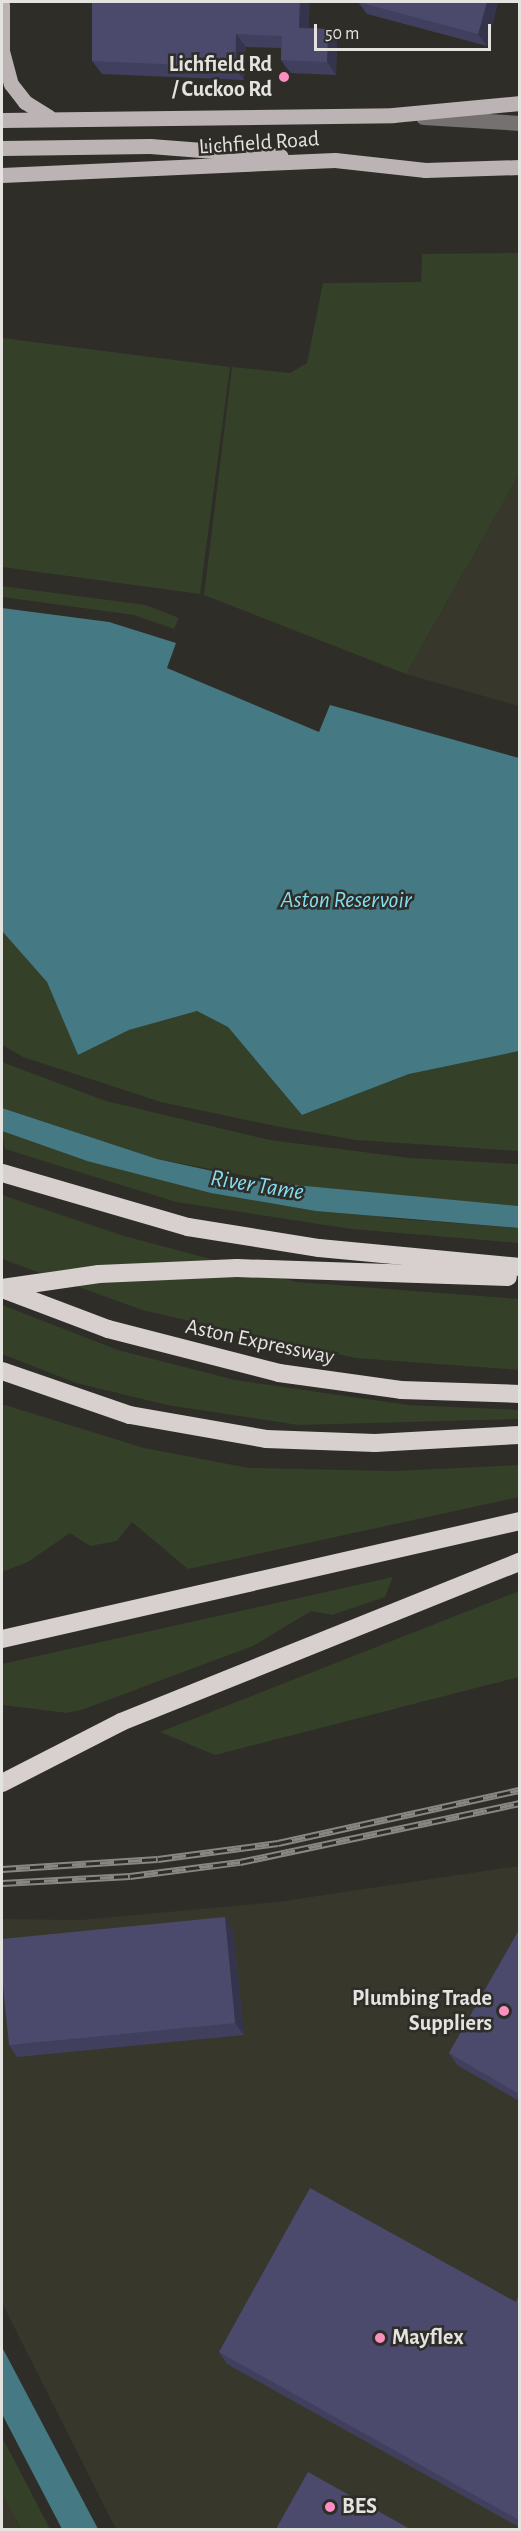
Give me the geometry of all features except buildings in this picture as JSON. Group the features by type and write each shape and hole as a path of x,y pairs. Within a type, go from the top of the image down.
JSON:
{"highway":[{"path":"2,1173 188,1227 319,1248 519,1267"},
{"path":"2,1288 99,1274 237,1268 519,1277"},
{"name":"Aston Expressway","path":"2,1288 108,1329 279,1373 401,1390 519,1394"},
{"path":"2,1371 130,1415 266,1439 375,1443 519,1435"},
{"path":"2,1639 519,1521"},
{"path":"2,1783 112,1726 519,1562"}],"main road":[{"path":"2,5 2,51 11,84 25,102 52,119"},
{"name":"Lichfield Road","path":"2,120 393,115 519,103"},
{"path":"2,148 150,146 335,160"},
{"name":"Lichfield Road","path":"2,175 335,160 425,170 519,167"}],"street":[{"path":"393,115 519,123"}],"shaded area":[{"path":"519,475 519,706 406,674"},
{"path":"519,1866 519,2529 116,2529 2,2303 2,1919 80,1920 277,1902"},
{"path":"2,2493 21,2529 2,2529"}],"green space":[{"path":"519,253 519,475 406,674 204,595 232,367 290,373 307,363 323,283 421,282 422,254"},
{"path":"2,338 230,367 200,594 2,567"},
{"path":"2,586 146,605 179,618 174,629 134,615 2,597"},
{"path":"2,931 47,982 78,1055 129,1030 197,1011 228,1027 302,1115 409,1074 519,1051 519,1151 356,1140 275,1126 161,1102 23,1057 2,1045"},
{"path":"2,1062 106,1101 270,1140 410,1158 519,1164 519,1206 321,1190 157,1159 2,1108"},
{"path":"2,1131 87,1161 388,1218 519,1228 519,1243 351,1229 176,1202 5,1149"},
{"path":"2,1195 124,1236 297,1282 519,1299 519,1370 355,1358 142,1310 2,1259"},
{"path":"2,1305 118,1350 235,1380 408,1405 519,1410 519,1419 298,1425 167,1405 76,1383 2,1354"},
{"path":"2,1404 144,1448 249,1468 394,1471 519,1465 519,1497 188,1569 132,1522 117,1541 90,1546 70,1533 28,1562 2,1572"},
{"path":"393,1577 385,1597 332,1615 311,1611 253,1646 84,1709 67,1713 2,1705 2,1664"},
{"path":"519,1591 519,1677 215,1755 160,1732"},
{"path":"2,2437 50,2529 21,2529 2,2493"}],"water":[{"name":"Aston Reservoir","path":"2,608 109,622 176,643 167,668 319,732 330,705 519,758 519,1051 409,1074 302,1115 228,1027 197,1011 129,1030 78,1055 47,982 2,931"},
{"name":"River Tame","path":"2,1108 157,1159 263,1182 519,1206 519,1228 316,1211 211,1193 87,1161 2,1131"},
{"path":"2,2347 98,2529 62,2529 2,2414"}],"railway":[{"path":"2,1869 158,1859 278,1843 520,1790"},
{"path":"2,1883 130,1876 240,1862 520,1803"}],"place":[{"name":"Lichfield Rd / Cuckoo Rd","path":"284,77"},
{"name":"Plumbing Trade Suppliers","path":"504,2011"},
{"name":"Mayflex","path":"380,2338"},
{"name":"BES","path":"330,2507"}]}
